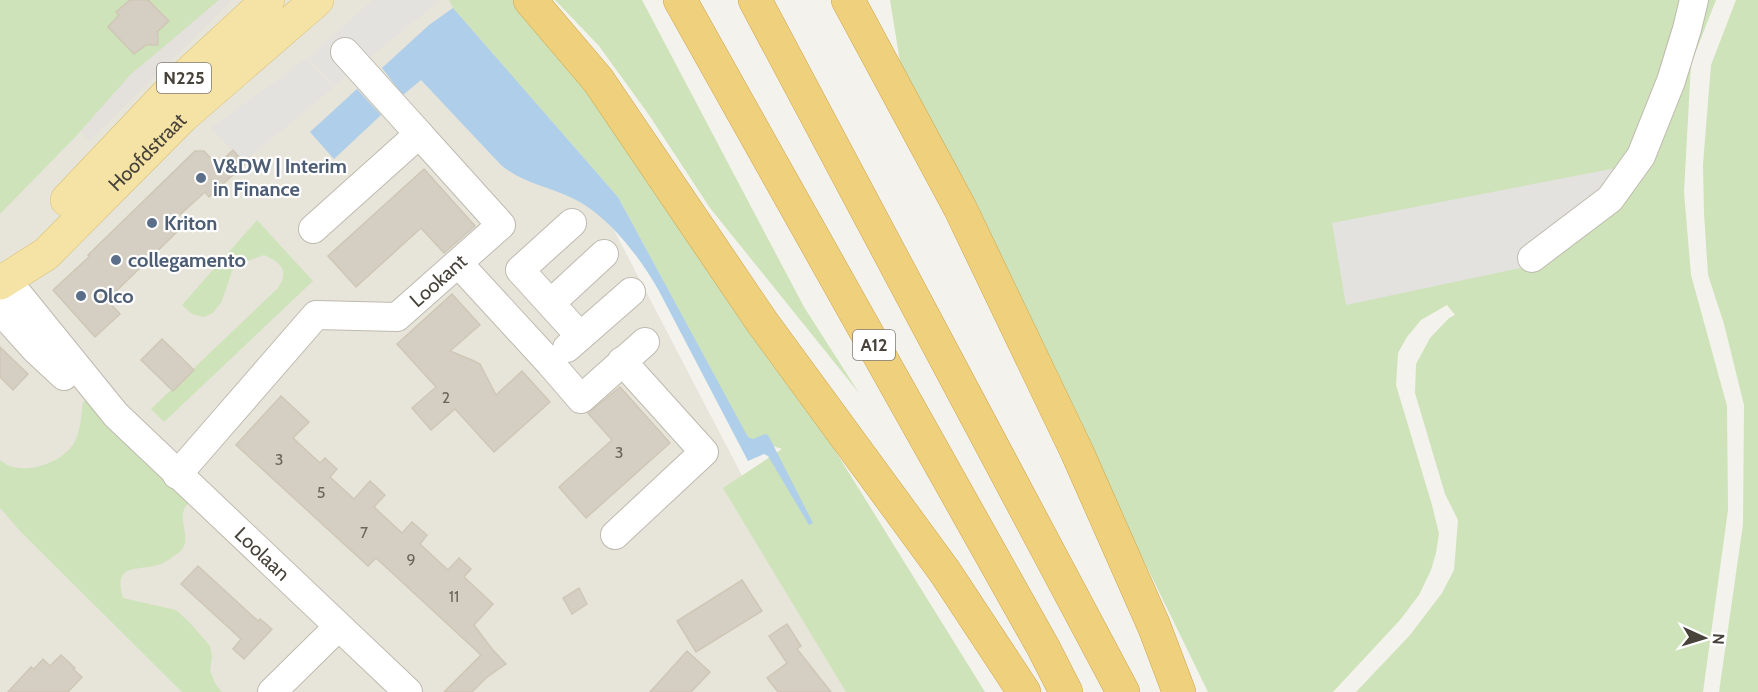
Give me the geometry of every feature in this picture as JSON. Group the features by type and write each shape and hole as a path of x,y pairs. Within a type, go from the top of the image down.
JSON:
{"highway":[{"path":"530,0 598,80 762,322 945,572 1024,692"},
{"name":"A12","path":"680,0 1066,692"},
{"path":"756,0 1123,692"},
{"path":"848,0 960,208 1077,452 1154,626 1179,692"}],"main road":[{"name":"Hoofdstraat","path":"2,290 10,266 27,242 176,85 268,0"},
{"name":"Hoofdstraat","path":"2,290 46,254 183,116 317,0"}],"street":[{"path":"1532,258 1610,199 1641,156 1671,81 1694,0"},
{"path":"313,229 419,134 345,52"},
{"name":"Lookant","path":"177,475 316,315 397,317 501,225 419,134"},
{"path":"490,298 572,223"},
{"path":"551,303 604,254"},
{"path":"459,264 580,399 645,342"},
{"path":"520,270 580,336"},
{"name":"Loolaan","path":"2,290 116,415 408,692"},
{"path":"550,363 631,292"},
{"path":"615,535 704,452 622,362"},
{"path":"272,692 338,627"}],"shaded area":[{"path":"0,0 494,0 847,677 858,692 0,692"},
{"path":"0,0 232,0 89,141 0,33"},
{"path":"373,0 440,0 334,86 309,58"},
{"path":"306,59 333,88 243,162 211,128"},
{"path":"1637,164 1529,266 1346,305 1332,223"}],"green space":[{"path":"0,0 219,0 130,75 78,134 0,214"},
{"path":"449,0 518,0 554,40 795,386 985,692 846,692 723,488 782,449 748,438 618,197 453,8"},
{"path":"555,0 642,0 804,307 859,393 710,208 649,115 599,46"},
{"path":"890,0 1716,0 1691,64 1684,192 1691,275 1727,406 1728,510 1703,692 1356,692 1410,635 1442,593 1454,570 1458,520 1445,494 1415,393 1416,364 1430,338 1449,318 1455,315 1447,305 1421,320 1398,353 1396,385 1439,534 1431,570 1419,595 1400,620 1333,692 1208,692 900,62"},
{"path":"1736,0 1758,0 1758,692 1719,692 1743,524 1744,405 1724,324 1708,275 1703,164 1711,65"},
{"path":"257,220 313,281 164,422 151,409 282,282 282,267 264,255 242,263 232,271 222,301 213,313 204,317 192,314 182,305"},
{"path":"93,398 201,496 187,505 183,512 185,543 182,549 161,564 124,573 121,586 123,598 176,610 190,623 210,646 212,656 210,671 222,692 182,692 22,533 0,508 0,460 18,468 29,468 60,457 74,443 83,402"}],"water":[{"path":"453,8 618,197 748,437 753,439 768,435 813,523 809,525 768,456 764,454 748,461 659,291 642,264 610,225 598,214 572,198 509,171 421,80 403,95 382,68 429,25"},
{"path":"357,89 381,115 334,159 310,132"}],"building":[{"path":"130,0 148,0 169,21 157,32 158,45 146,45 134,54 108,27 119,15 116,12"},
{"path":"233,150 245,164 209,197 205,192 173,221 180,229 107,300 120,314 95,337 53,290 195,151 204,151 217,165"},
{"path":"424,169 475,226 444,253 421,228 356,287 328,256"},
{"path":"452,294 480,325 450,351 480,364 496,395 522,371 550,402 494,452 455,409 431,430 412,408 436,387 397,344"},
{"path":"162,339 194,370 173,391 141,360"},
{"path":"0,347 28,374 13,390 0,377"},
{"path":"620,387 670,443 586,518 559,487 612,440 588,413"},
{"path":"281,396 309,422 293,438 320,463 325,458 337,469 330,477 354,499 370,481 385,495 374,507 402,533 412,522 427,535 420,544 448,570 459,558 471,569 464,577 493,604 474,625 506,664 486,678 472,692 444,692 481,655 376,558 368,566 236,445"},
{"path":"198,566 258,621 260,619 272,629 244,659 233,649 241,639 181,584"},
{"path":"742,580 762,611 696,652 677,621"},
{"path":"579,588 587,604 572,614 563,598"},
{"path":"787,624 801,646 797,649 831,692 778,692 767,678 787,663 769,636"},
{"path":"687,651 710,672 691,692 650,692"},
{"path":"61,655 82,677 68,692 8,692 31,667 34,669 43,659 50,666"}],"place":[{"name":"V&DW | Interim in Finance","path":"201,178"},
{"name":"Kriton","path":"152,223"},
{"name":"collegamento","path":"116,260"},
{"name":"Olco","path":"81,296"}]}
